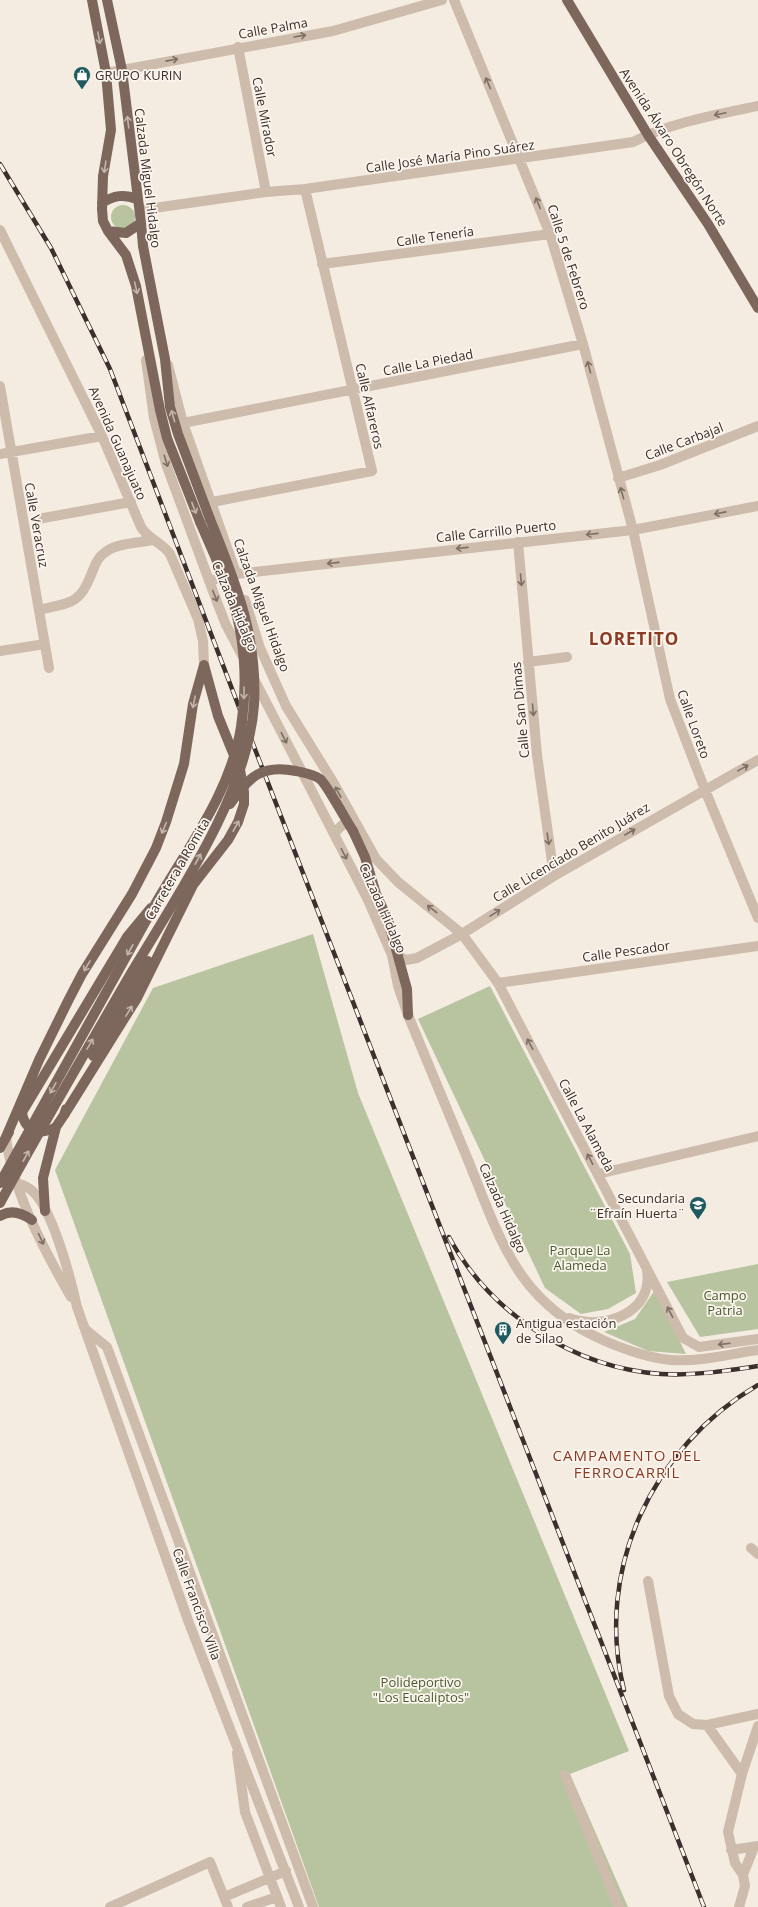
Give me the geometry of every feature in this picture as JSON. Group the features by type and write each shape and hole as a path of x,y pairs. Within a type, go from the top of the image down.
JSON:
{"main road":[{"path":"92,0 106,73 110,130 103,176 103,221 108,231 126,255 136,286 160,410 167,438 205,520"},
{"name":"Calzada Miguel Hidalgo","path":"107,0 122,70 137,199 140,210 143,246 165,359 172,414 205,520"},
{"name":"Avenida Álvaro Obregón Norte","path":"567,0 648,135 708,224 758,308"},
{"path":"102,203 110,198 119,196 128,196 137,199"},
{"path":"108,231 126,233 141,223"},
{"name":"Carretera a Romita","path":"0,1203 62,1090 190,874 221,817 242,761 250,734 254,706 254,683 250,635 243,606 205,520"},
{"name":"Carretera a Romita","path":"0,1183 225,782 234,757 241,728 244,696 244,663 240,630 230,594 205,520"},
{"path":"45,1211 43,1178 56,1127 137,998 193,885 228,840 238,822 242,810 244,792 240,770 218,716 204,665"},
{"path":"6,1137 39,1060 82,974 132,894 156,848 166,822 184,764 193,704 204,665"},
{"path":"221,817 247,781 268,769 282,769 308,774 320,779 354,828 365,857 376,894 388,920 407,990 408,1015"},
{"path":"64,1115 70,1096 160,942 190,874"},
{"path":"0,1148 127,937 157,901"},
{"path":"22,1113 27,1126 34,1130 43,1132 56,1127"},
{"path":"0,1216 14,1212 25,1215 32,1220"}],"street":[{"name":"Calle Palma","path":"106,73 238,47 333,31 442,0"},
{"name":"Calle 5 de Febrero","path":"454,0 550,234 583,344 633,530"},
{"name":"Calle Mirador","path":"238,47 266,192"},
{"name":"Calle José María Pino Suárez","path":"140,210 266,192 305,189 634,142 648,135 688,121 758,106"},
{"name":"Calle Alfareros","path":"212,502 372,471 305,189"},
{"name":"Avenida Guanajuato","path":"0,230 102,436 144,532 152,540 168,550 198,619 203,641 204,665"},
{"name":"Calle Tenería","path":"322,264 550,234"},
{"name":"Calzada Hidalgo","path":"143,326 149,388 154,418 166,464 226,625 368,900 392,955 398,986 408,1015 505,1248 515,1268 527,1284 556,1313 588,1334 620,1348 648,1356 672,1360 696,1360 758,1350"},
{"name":"Calle La Piedad","path":"183,423 583,344"},
{"name":"Calzada Miguel Hidalgo","path":"165,359 171,371 183,423 212,502 260,648 286,706 333,782 354,828 376,859 398,882"},
{"name":"Calle Veracruz","path":"0,386 49,668"},
{"name":"Calle Carbajal","path":"618,478 660,465 758,426"},
{"path":"0,454 102,436"},
{"path":"38,519 131,502"},
{"name":"Calle Carrillo Puerto","path":"209,581 236,574 633,530 758,506"},
{"name":"Calle Loreto","path":"633,530 670,699 705,790 758,918"},
{"path":"39,610 74,601 81,596 85,590 97,560 103,553 111,548 152,540"},
{"name":"Calle San Dimas","path":"518,542 537,755 554,876"},
{"path":"226,625 244,624 252,621"},
{"path":"0,651 45,644"},
{"path":"528,662 567,657"},
{"path":"272,714 286,706"},
{"name":"Calle Licenciado Benito Juárez","path":"397,955 406,960 417,958 462,934 554,876 758,760"},
{"path":"334,834 341,825 349,822 354,828"},
{"name":"Calle La Alameda","path":"398,882 462,934 498,983 683,1338 699,1347"},
{"name":"Calle Pescador","path":"498,983 758,946"},
{"path":"598,1174 758,1136"},
{"name":"Calle Francisco Villa","path":"6,1137 8,1156 17,1184 32,1220 52,1264 78,1307"},
{"name":"Calle Francisco Villa","path":"0,1183 17,1184 32,1190 45,1211 64,1256 85,1330 189,1623 299,1907"},
{"path":"556,1313 578,1321 593,1323 608,1321 622,1315 638,1306 645,1293 648,1276 646,1265"},
{"path":"85,1330 108,1347 314,1907"},
{"path":"696,1360 699,1347 758,1339"},
{"path":"648,1581 669,1696 678,1714 693,1724 707,1725 758,1714"},
{"path":"707,1725 742,1774"},
{"path":"739,1907 745,1886 743,1875 735,1863 728,1832 742,1774 758,1726"},
{"path":"235,1741 245,1812 281,1907"},
{"path":"565,1775 619,1907"},
{"path":"731,1850 756,1847"},
{"path":"743,1875 756,1847"},
{"path":"110,1907 210,1862 228,1907"},
{"path":"224,1897 286,1871"},
{"path":"247,1907 278,1897"}],"green space":[{"path":"123,205 132,208 135,217 132,226 123,229 114,226 111,217 114,208"},
{"name":"Polideportivo \"Los Eucaliptos\"","path":"313,934 358,1093 629,1751 570,1774 628,1907 319,1907 55,1170 153,988"},
{"name":"Parque La Alameda","path":"490,986 630,1254 636,1293 608,1309 581,1314 545,1288 418,1019"},
{"name":"Campo Patria","path":"758,1264 758,1329 700,1337 667,1282"},
{"path":"655,1290 686,1354 648,1351 604,1332 635,1319"}],"railway":[{"path":"0,164 51,248 110,369 258,757 704,1907"},
{"path":"449,1237 466,1265 487,1290 511,1313 538,1332 567,1348 597,1361 629,1370 661,1374 697,1374 758,1366"},
{"path":"624,1690 617,1645 617,1600 625,1557 640,1516 661,1477 688,1442 721,1411 758,1385"}],"place":[{"name":"GRUPO KURIN","path":"82,90"},
{"name":"Secundaria ¨Efraín Huerta¨","path":"698,1220"},
{"name":"Antigua estación de Silao","path":"503,1345"}],"district":[{"name":"LORETITO","path":"634,639"},
{"name":"CAMPAMENTO DEL FERROCARRIL","path":"627,1464"}]}
